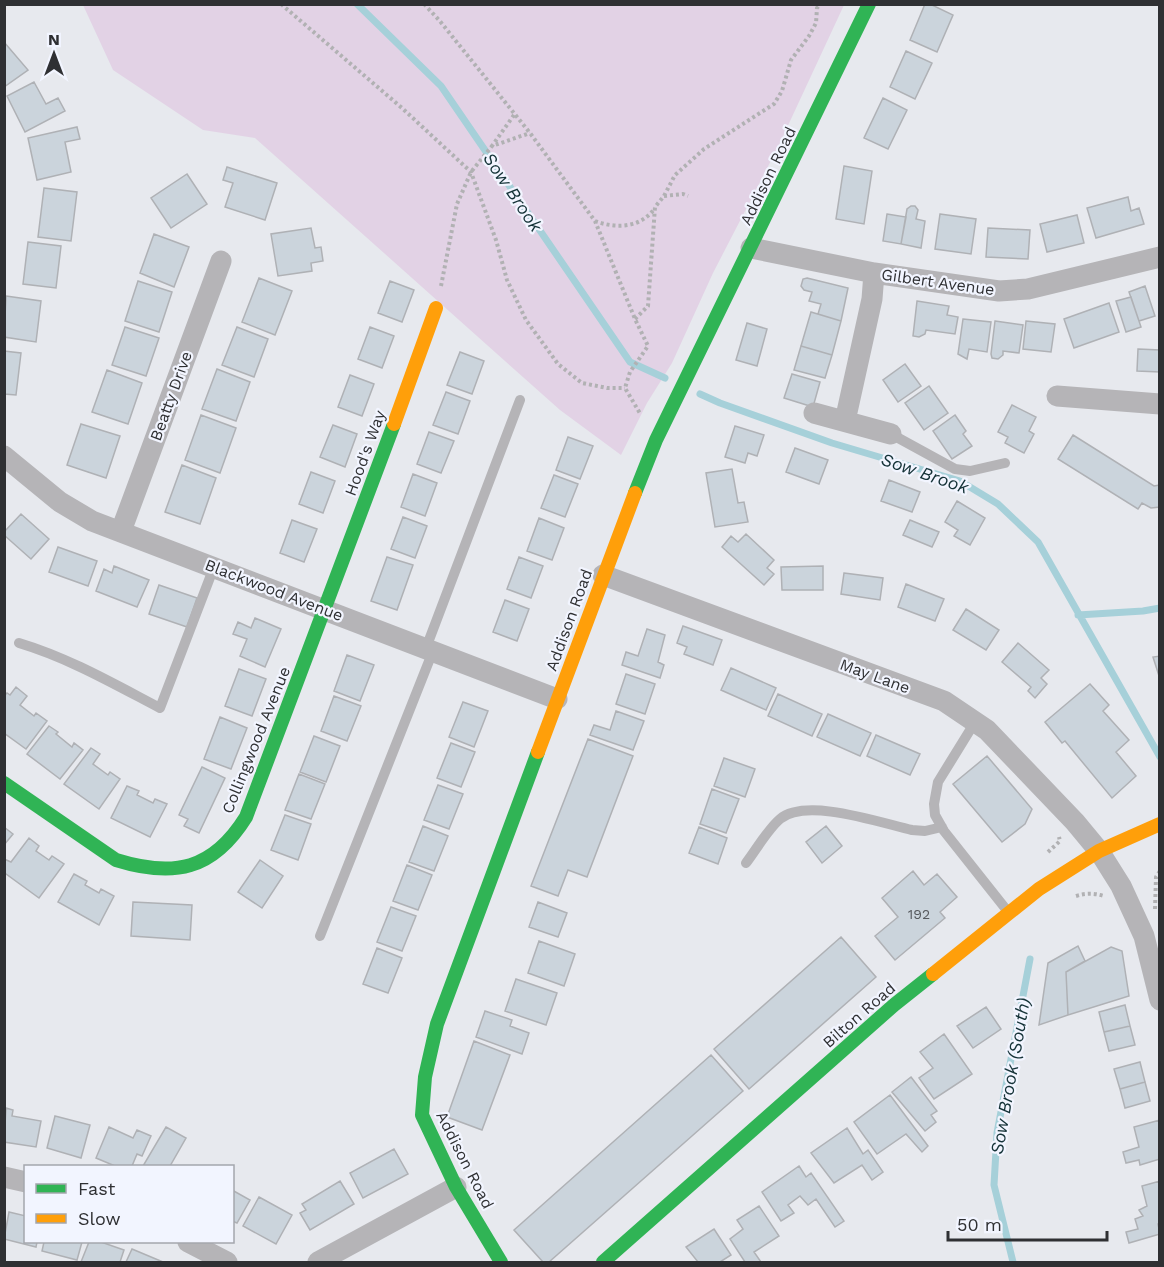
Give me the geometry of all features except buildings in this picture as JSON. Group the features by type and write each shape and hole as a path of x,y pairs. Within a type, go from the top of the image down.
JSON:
{"street":[{"name":"Addison Road","path":"501,1263 456,1187 422,1115 425,1077 437,1024 603,575 656,440 869,4"},
{"name":"Gilbert Avenue","path":"751,248 874,273 999,291 1028,289 1160,257"},
{"name":"Beatty Drive","path":"121,531 221,261"},
{"path":"845,422 872,299 874,273"},
{"name":"Hood's Way","path":"324,609 436,308"},
{"path":"1057,396 1160,404"},
{"path":"814,413 891,434"},
{"name":"Blackwood Avenue","path":"4,456 60,502 92,521 557,699"},
{"name":"May Lane","path":"603,575 944,701 987,730 1075,822 1099,851 1120,886 1144,936 1160,1000"},
{"name":"Collingwood Avenue","path":"4,783 116,861 129,866 167,870 194,866 229,841 246,817 324,609"},
{"name":"Bilton Road","path":"603,1263 894,1005 1039,888 1099,851 1160,824"},
{"path":"4,1178 24,1182"},
{"path":"318,1263 456,1187"},
{"path":"190,1243 227,1263"}],"lane":[{"path":"320,936 430,650 520,400"},
{"path":"891,434 955,469 970,471 1005,463"},
{"path":"19,643 81,667 160,708 214,567"},
{"path":"975,722 938,782 933,804 935,815 942,827 1009,913"},
{"path":"746,863 780,819 794,811 821,810 912,830 925,831 942,827"}],"path":[{"path":"281,4 402,108 471,172 507,280 526,320 558,364 582,383 607,388 626,388"},
{"path":"424,4 440,20 530,133 595,221 634,318 648,346 630,372 626,388 656,440"},
{"path":"595,221 607,225 633,224 648,218 664,196 675,175 704,149 774,104 782,91 791,60 816,23 817,8 820,4"},
{"path":"436,308 457,204 471,172 514,115"},
{"path":"492,146 530,133"},
{"path":"664,196 682,194 688,196"},
{"path":"634,318 648,306 655,207"}],"shaded area":[{"path":"83,5 844,5 778,147 713,273 672,363 647,403 621,455 560,410 255,138 203,130 113,70"}],"waterway":[{"name":"Sow Brook","path":"357,4 441,86 630,362 665,378"},
{"name":"Sow Brook","path":"700,394 832,443 960,481 998,504 1038,542 1160,757"},
{"path":"1078,615 1160,608"},
{"name":"Sow Brook (South)","path":"1013,1262 994,1185 997,1133 1030,959"}],"traffic: fast":[{"path":"635,493 656,440 869,4"},
{"path":"4,783 116,860 156,868 174,868 206,859 220,849 246,817 394,424"},
{"path":"501,1262 456,1187 422,1115 425,1077 437,1024 538,752"},
{"path":"603,1262 894,1005 933,974"}],"traffic: slow":[{"path":"394,424 436,308"},
{"path":"538,752 635,493"},
{"path":"933,974 1039,889 1099,851 1160,824"}]}
